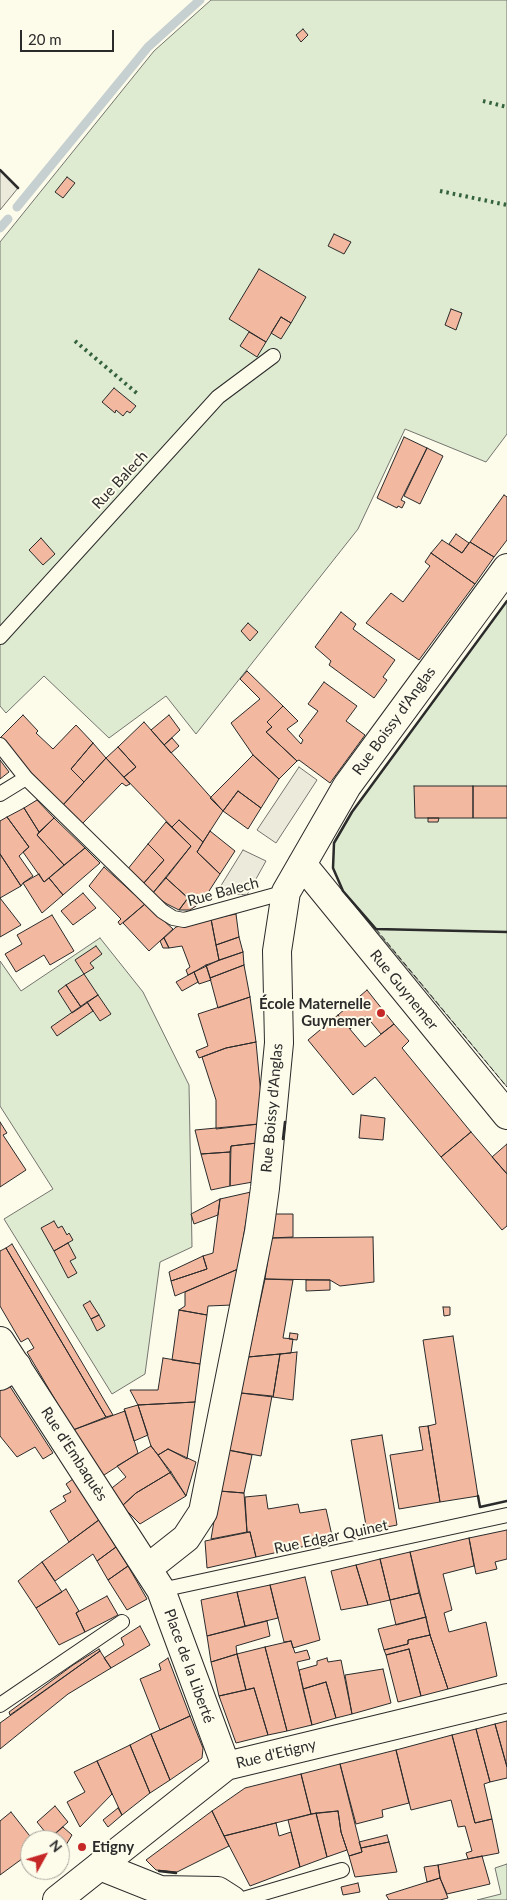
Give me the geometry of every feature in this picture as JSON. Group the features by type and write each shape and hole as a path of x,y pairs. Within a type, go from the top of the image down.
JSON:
{"street":[{"name":"Rue Boissy d'Anglas","path":"155,1579 203,1512 258,1232 265,1188 279,1043 277,950 286,892 346,786 507,568"},
{"name":"Rue Guynemer","path":"302,864 507,1115"},
{"name":"Rue d'Embaquès","path":"0,1341 8,1371 155,1579"},
{"name":"Place de la Liberté","path":"155,1579 226,1766"},
{"name":"Rue d'Etigny","path":"57,1900 226,1766 507,1698"},
{"path":"100,1866 160,1890 218,1891 232,1900"}],"lane":[{"name":"Rue Balech","path":"0,637 218,397 273,356"},
{"name":"Rue Balech","path":"0,744 26,778 162,911 173,918 184,920 286,892"},
{"path":"0,794 26,778"},
{"name":"Rue Edgar Quinet","path":"155,1579 507,1515"},
{"path":"0,1705 122,1622"},
{"path":"240,1900 342,1870"}],"green space":[{"path":"211,0 507,0 507,434 486,462 405,429 358,529 196,734 166,696 109,738 44,676 6,713 0,706 0,242 154,51"},
{"path":"507,601 507,1087 343,891 333,868 334,843 352,812"},
{"path":"100,938 143,992 189,1085 192,1247 160,1262 145,1374 112,1394 4,1219 53,1189 0,1106 0,961 21,991"},
{"path":"507,1864 507,1900 477,1900 501,1894 495,1868"}],"shaded area":[{"path":"0,170 18,188 0,210"},
{"path":"299,767 317,780 276,843 257,830"},
{"path":"243,850 266,861 247,895 217,892"}],"building":[{"path":"303,29 308,35 301,42 296,35"},
{"path":"67,177 75,183 63,198 55,192"},
{"path":"334,234 351,242 344,254 328,246"},
{"path":"259,269 306,297 291,323 281,317 266,342 229,319"},
{"path":"451,309 462,313 456,330 445,325"},
{"path":"281,317 291,323 281,339 271,333"},
{"path":"249,332 266,342 257,357 240,346"},
{"path":"114,388 136,406 130,413 127,411 123,416 116,410 115,413 102,402"},
{"path":"404,437 427,448 401,500 405,502 402,508 398,506 397,508 377,498"},
{"path":"427,448 443,456 420,504 404,496"},
{"path":"504,495 507,497 507,540 494,557 470,542"},
{"path":"456,534 469,543 462,553 449,544"},
{"path":"41,538 55,554 43,565 29,550"},
{"path":"442,540 462,553 470,542 494,557 475,584 431,553"},
{"path":"431,553 475,584 419,660 366,623 391,593 403,602 430,566 425,562"},
{"path":"341,612 356,624 353,629 395,660 383,677 387,680 374,698 329,665 331,661 315,647"},
{"path":"248,623 258,632 250,641 241,631"},
{"path":"247,671 283,706 267,722 272,727 266,732 297,761 279,779 253,755 231,723 260,699 240,679"},
{"path":"324,682 357,706 346,721 365,735 330,783 299,760 297,761 266,732 272,727 267,722 283,706 298,721 287,729 301,744 303,740 299,736 318,711 308,704"},
{"path":"23,715 38,731 36,733 53,749 76,725 93,743 71,769 84,782 63,805 0,741 0,738"},
{"path":"169,715 180,730 164,745 151,730"},
{"path":"144,722 223,811 203,842 179,820 172,827 124,777 136,767 118,747"},
{"path":"172,738 179,746 171,753 164,745"},
{"path":"93,743 106,758 84,782 71,769"},
{"path":"118,747 136,767 124,777 106,758"},
{"path":"253,755 279,779 261,808 238,791 223,811 210,798"},
{"path":"106,758 130,784 126,786 122,783 82,824 63,805"},
{"path":"0,760 9,772 0,779"},
{"path":"414,786 473,786 473,818 415,818"},
{"path":"473,786 507,786 507,818 473,818"},
{"path":"238,791 261,808 248,829 223,811"},
{"path":"37,800 54,818 39,832 24,808"},
{"path":"24,808 39,832 37,835 64,865 44,882 23,852 29,847 7,817"},
{"path":"7,817 29,847 19,856 33,876 21,886 0,854 0,821"},
{"path":"54,818 85,848 64,865 37,835"},
{"path":"428,818 439,818 438,822 428,822"},
{"path":"179,820 203,842 197,852 220,874 202,902 190,910 179,910 188,898 166,878 191,846 172,827"},
{"path":"166,822 191,846 152,894 143,884 164,860 148,844"},
{"path":"210,831 235,851 220,874 197,852"},
{"path":"148,844 164,860 143,884 127,870"},
{"path":"85,848 100,863 63,895 49,878"},
{"path":"0,854 21,886 0,898"},
{"path":"104,867 145,904 120,925 118,922 121,919 89,886"},
{"path":"39,874 44,882 49,878 63,895 42,913 23,883"},
{"path":"166,878 188,898 179,910 152,894"},
{"path":"83,893 96,908 73,925 61,911"},
{"path":"0,898 21,925 0,937"},
{"path":"145,904 173,929 149,951 123,923"},
{"path":"236,914 239,937 216,945 211,919"},
{"path":"52,915 74,951 50,965 44,955 16,972 5,954 22,944 17,935"},
{"path":"211,919 219,960 188,975 186,970 190,967 182,946 169,948 164,938 176,927"},
{"path":"239,937 243,952 219,960 216,945"},
{"path":"164,938 169,948 163,948 160,941"},
{"path":"96,946 102,954 90,963 94,968 84,974 75,960"},
{"path":"243,952 244,965 210,978 206,965"},
{"path":"206,965 211,980 199,984 194,972"},
{"path":"244,965 250,997 218,1008 210,978"},
{"path":"194,972 198,982 182,991 176,982"},
{"path":"84,974 98,995 81,1007 66,985"},
{"path":"66,985 81,1007 72,1013 58,991"},
{"path":"367,990 394,1024 381,1034 366,1016 350,1029 338,1015"},
{"path":"98,995 111,1014 100,1021 87,1002"},
{"path":"250,997 256,1042 226,1048 199,1058 196,1051 208,1046 198,1014"},
{"path":"87,1002 93,1011 57,1036 51,1027"},
{"path":"338,1015 365,1047 394,1024 409,1041 402,1048 471,1132 441,1157 375,1077 353,1095 308,1040"},
{"path":"256,1042 261,1095 259,1124 216,1129 216,1100 202,1057 226,1048"},
{"path":"361,1115 385,1118 383,1140 359,1138"},
{"path":"0,1122 7,1133 3,1135 26,1170 0,1187"},
{"path":"259,1124 257,1143 231,1146 230,1152 201,1154 195,1130"},
{"path":"471,1132 507,1174 507,1226 502,1230 441,1157"},
{"path":"257,1143 253,1182 230,1186 231,1146"},
{"path":"507,1144 507,1174 492,1157"},
{"path":"230,1152 230,1186 211,1190 201,1154"},
{"path":"251,1192 238,1269 175,1296 171,1281 207,1269 203,1256 213,1253 220,1199"},
{"path":"220,1199 218,1215 194,1224 191,1214"},
{"path":"275,1214 293,1214 293,1237 271,1238"},
{"path":"54,1221 58,1228 62,1226 67,1235 69,1233 73,1240 54,1251 41,1228"},
{"path":"373,1237 374,1282 340,1286 330,1280 265,1279 271,1238"},
{"path":"68,1243 76,1258 70,1261 77,1273 68,1278 54,1251"},
{"path":"12,1244 113,1415 106,1417 6,1248"},
{"path":"6,1248 106,1417 73,1430 27,1352 34,1348 28,1338 21,1342 0,1306 0,1251"},
{"path":"203,1256 207,1269 171,1281 169,1272"},
{"path":"238,1269 232,1305 208,1306 207,1315 179,1310 185,1306 185,1292"},
{"path":"265,1279 293,1280 283,1338 293,1339 291,1353 248,1357"},
{"path":"306,1280 330,1280 330,1290 306,1291"},
{"path":"90,1301 99,1315 91,1319 83,1305"},
{"path":"443,1307 450,1307 450,1315 444,1316"},
{"path":"179,1310 207,1315 200,1364 172,1360"},
{"path":"99,1315 105,1326 97,1331 91,1319"},
{"path":"290,1333 298,1334 297,1340 289,1339"},
{"path":"453,1336 478,1496 440,1502 428,1426 436,1424 423,1340"},
{"path":"297,1352 293,1400 273,1397 280,1354"},
{"path":"280,1354 273,1397 241,1393 248,1357"},
{"path":"163,1358 200,1364 195,1402 138,1405 130,1390 158,1390"},
{"path":"9,1385 53,1453 43,1459 35,1447 17,1457 0,1436 0,1390"},
{"path":"241,1393 272,1396 261,1456 228,1450"},
{"path":"195,1402 187,1459 168,1449 158,1455 151,1446 138,1405"},
{"path":"138,1405 148,1435 134,1441 124,1409"},
{"path":"125,1411 138,1453 101,1477 73,1430"},
{"path":"428,1426 440,1502 399,1509 390,1455 423,1450 419,1427"},
{"path":"382,1435 397,1525 367,1531 351,1440"},
{"path":"151,1446 171,1472 136,1493 122,1506 108,1491 126,1477 117,1466"},
{"path":"168,1449 196,1462 186,1496 158,1455"},
{"path":"228,1450 252,1455 244,1493 219,1491"},
{"path":"171,1472 186,1496 140,1524 122,1506 136,1493"},
{"path":"73,1479 100,1519 69,1542 50,1511 66,1501 63,1496 71,1492 66,1484"},
{"path":"219,1491 244,1493 247,1532 211,1539"},
{"path":"266,1495 268,1509 298,1504 300,1513 326,1509 333,1540 256,1557 250,1532 247,1532 245,1497"},
{"path":"99,1520 116,1547 97,1561 93,1554 55,1581 42,1562"},
{"path":"507,1530 507,1559 495,1562 497,1569 476,1574 469,1538"},
{"path":"250,1532 256,1557 207,1568 205,1541"},
{"path":"469,1538 474,1566 443,1574 452,1610 444,1613 449,1632 486,1622 497,1676 448,1689 430,1635 410,1552"},
{"path":"116,1547 128,1566 108,1580 97,1561"},
{"path":"410,1552 419,1593 390,1600 380,1559"},
{"path":"380,1559 390,1600 368,1605 356,1565"},
{"path":"42,1562 62,1592 36,1608 18,1581"},
{"path":"356,1565 368,1605 341,1610 331,1571"},
{"path":"128,1566 147,1599 127,1610 108,1580"},
{"path":"305,1577 320,1640 293,1648 291,1641 284,1642 270,1585"},
{"path":"270,1585 278,1618 245,1626 237,1592"},
{"path":"66,1589 79,1611 76,1613 85,1632 59,1645 36,1608"},
{"path":"237,1592 245,1626 207,1636 201,1600"},
{"path":"419,1593 426,1617 396,1625 390,1600"},
{"path":"107,1596 118,1615 85,1632 76,1613"},
{"path":"426,1617 430,1635 408,1640 408,1644 384,1650 378,1629"},
{"path":"267,1621 270,1636 236,1646 237,1654 211,1662 207,1636"},
{"path":"140,1626 150,1645 111,1668 104,1658 124,1645 121,1638"},
{"path":"430,1635 448,1689 421,1696 409,1649 386,1655 384,1650 408,1644 408,1640"},
{"path":"291,1641 295,1653 307,1650 310,1659 297,1662 312,1725 287,1731 265,1647"},
{"path":"265,1647 287,1731 268,1735 254,1688 246,1690 237,1654"},
{"path":"99,1649 100,1651 10,1715 9,1712 73,1665"},
{"path":"409,1649 421,1696 398,1702 386,1655"},
{"path":"100,1651 111,1668 68,1694 0,1749 0,1723"},
{"path":"237,1654 246,1690 219,1696 211,1662"},
{"path":"168,1658 190,1716 160,1730 140,1679 161,1670 159,1664"},
{"path":"327,1658 328,1662 341,1660 352,1714 336,1718 326,1682 303,1689 299,1670 317,1665 317,1661"},
{"path":"383,1669 391,1703 352,1714 345,1675"},
{"path":"326,1682 336,1718 312,1725 303,1689"},
{"path":"254,1688 268,1735 236,1743 219,1696"},
{"path":"190,1716 203,1748 202,1758 170,1780 151,1734"},
{"path":"507,1721 507,1767 495,1724"},
{"path":"495,1724 507,1767 507,1778 490,1782 476,1729"},
{"path":"476,1729 490,1782 484,1784 492,1819 475,1823 452,1735"},
{"path":"151,1734 170,1780 150,1793 130,1745"},
{"path":"452,1735 475,1823 492,1819 499,1853 468,1859 466,1853 472,1851 465,1826 458,1827 451,1800 411,1810 396,1750"},
{"path":"130,1745 150,1793 122,1815 97,1761"},
{"path":"396,1750 409,1803 382,1810 383,1817 356,1824 340,1764"},
{"path":"97,1761 112,1794 80,1827 67,1802 85,1792 74,1772"},
{"path":"340,1764 362,1852 349,1856 341,1832 338,1811 311,1814 301,1774"},
{"path":"301,1774 311,1814 224,1836 212,1811 245,1788"},
{"path":"55,1806 68,1822 59,1830 44,1830 37,1822"},
{"path":"118,1808 122,1815 108,1827 103,1820"},
{"path":"212,1811 229,1846 177,1872 156,1870 146,1860"},
{"path":"338,1811 341,1832 347,1850 327,1857 316,1813"},
{"path":"11,1812 25,1830 20,1830 20,1860 0,1875 0,1821"},
{"path":"316,1813 327,1857 300,1867 288,1820"},
{"path":"276,1823 279,1836 291,1832 300,1867 250,1886 224,1836"},
{"path":"387,1835 389,1842 361,1848 359,1842"},
{"path":"389,1842 397,1872 355,1877 349,1856 362,1852 361,1848"},
{"path":"482,1856 490,1884 447,1894 440,1878 438,1865"},
{"path":"438,1865 440,1878 427,1882 424,1867"},
{"path":"440,1878 448,1898 440,1900 389,1900 386,1895"},
{"path":"358,1883 360,1892 343,1895 341,1887"}],"waterway":[{"path":"17,207 148,47 200,0"},
{"path":"0,228 8,219"}],"hedge":[{"path":"483,101 507,107"},
{"path":"440,191 507,205"},
{"path":"75,341 139,395"}],"fence":[{"path":"376,929 507,1087"}],"wall":[{"path":"0,170 18,188"},
{"path":"507,601 352,812 334,843 333,868 343,891 376,929 507,932"},
{"path":"283,1139 285,1122"},
{"path":"478,1496 480,1507 507,1501"},
{"path":"159,1871 176,1873"}],"place":[{"name":"École Maternelle Guynemer","path":"381,1013"},
{"name":"Etigny","path":"82,1847"}]}
